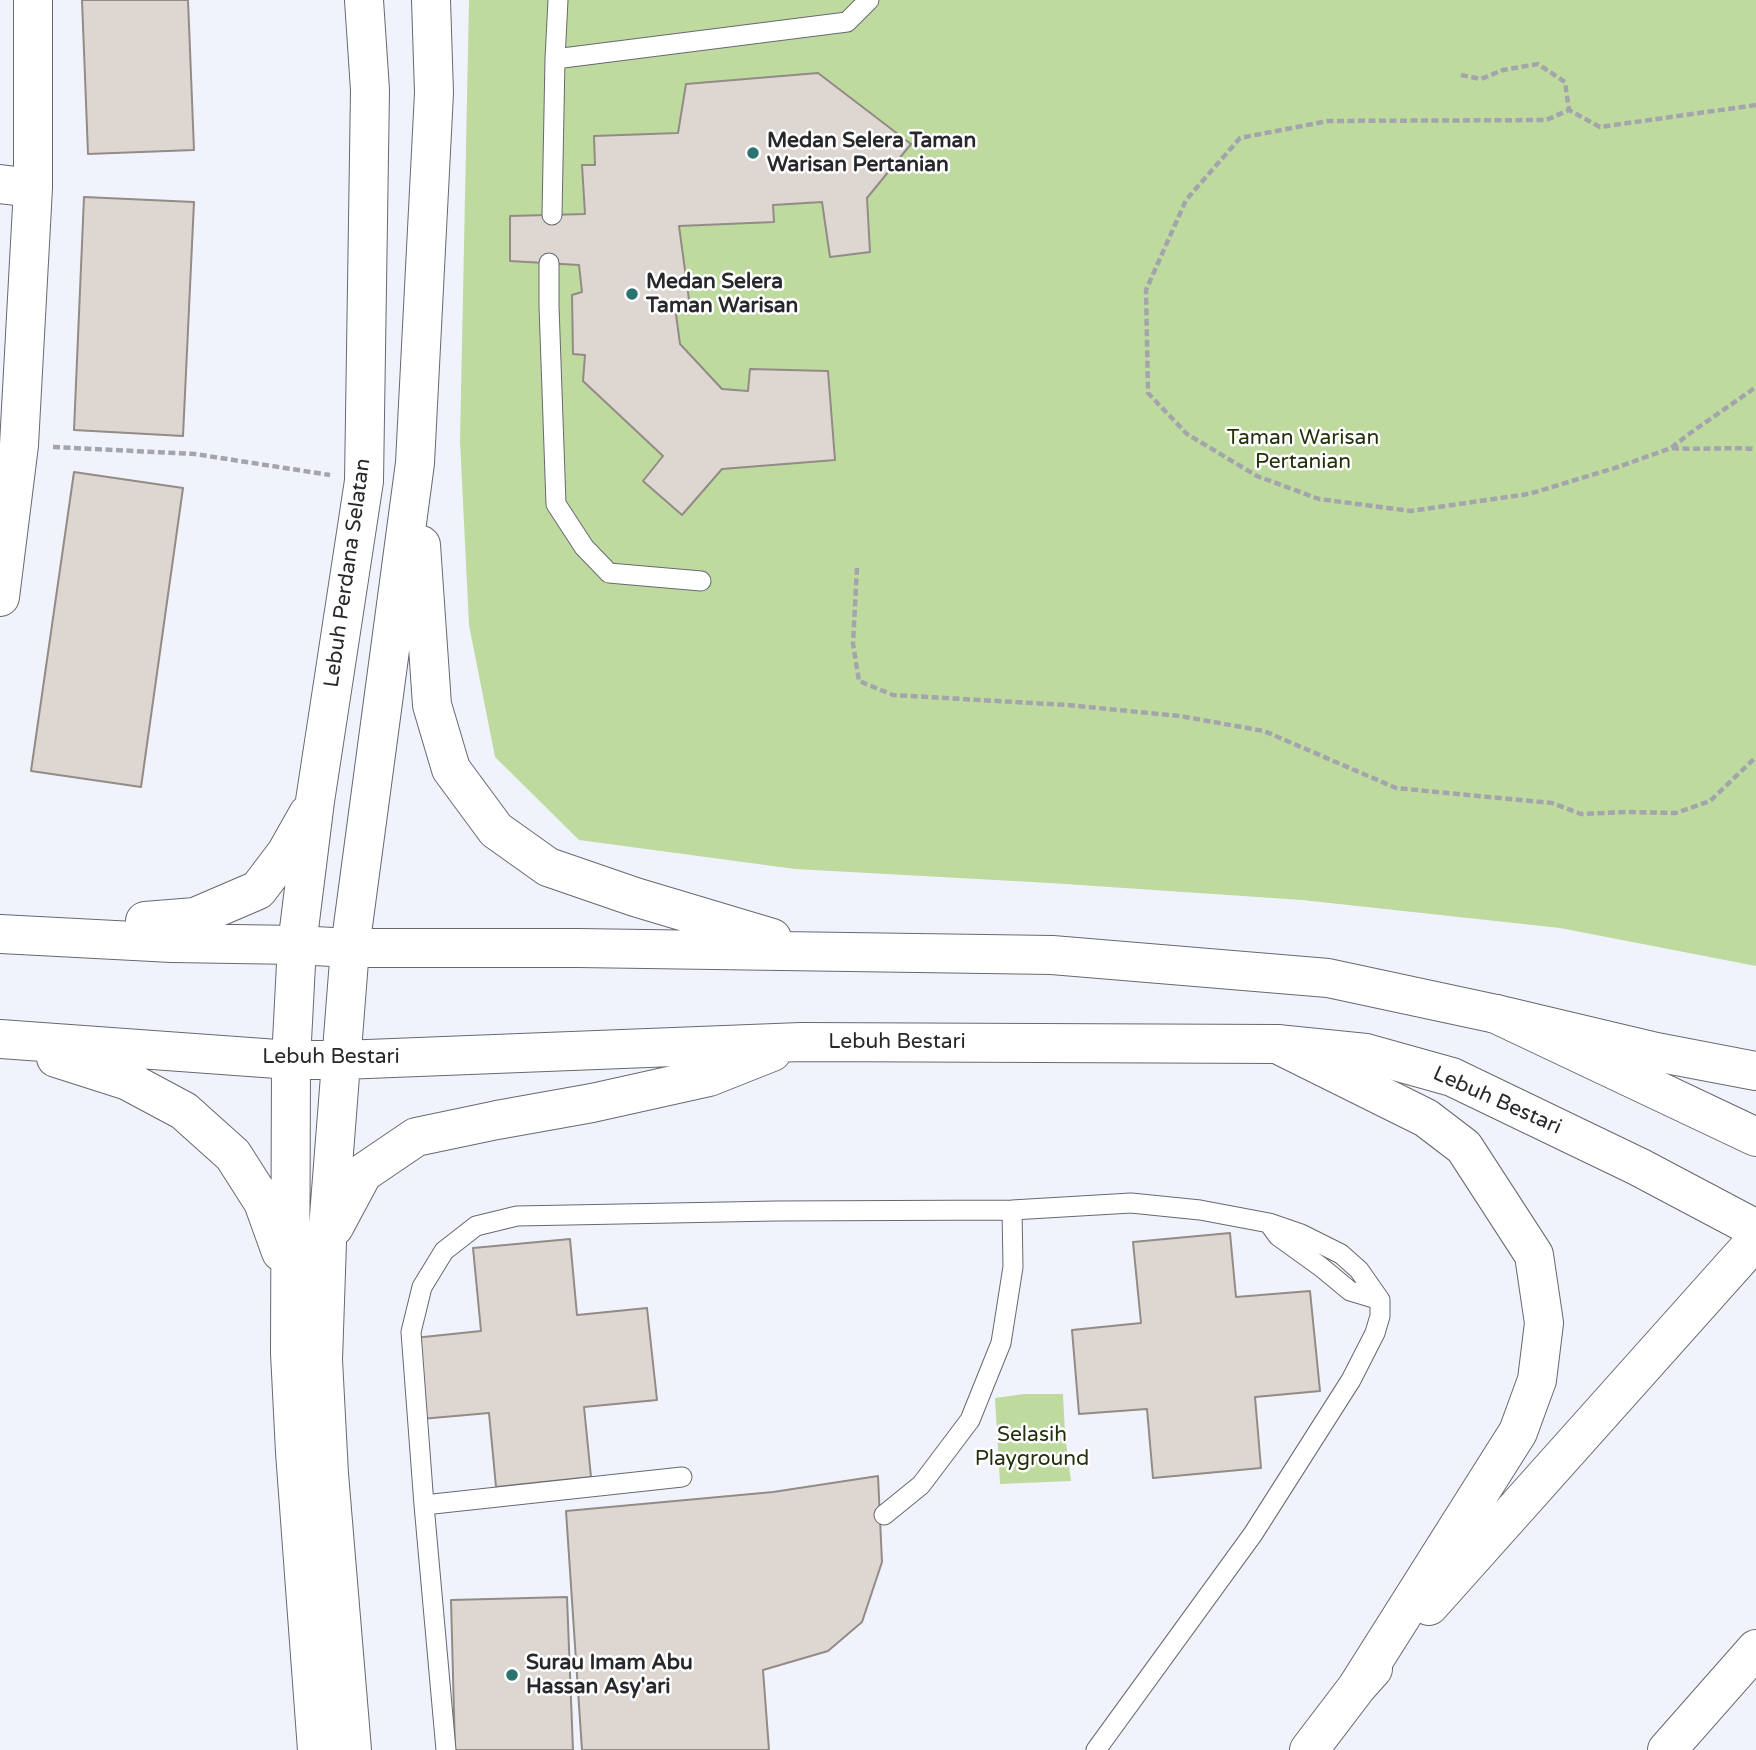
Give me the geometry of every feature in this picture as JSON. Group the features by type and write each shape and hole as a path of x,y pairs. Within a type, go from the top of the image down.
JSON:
{"main road":[{"path":"0,597 19,445 17,186 33,0"},
{"name":"Lebuh Perdana Selatan","path":"317,1750 290,1353 291,1059 298,945 316,801 364,481 370,90 364,0"},
{"path":"352,1750 323,1372 327,1242 350,948 415,463 434,93 431,0"},
{"path":"415,463 432,705 451,769 496,830 548,867 635,897 819,952"},
{"path":"0,931 195,917 258,890 286,853 316,801"},
{"path":"0,931 172,943 350,948 578,948 1052,956 1328,978 1656,1052 1756,1071"},
{"path":"1496,1014 1756,1137"},
{"path":"0,1039 128,1081 184,1111 233,1155 264,1202 290,1278"},
{"name":"Lebuh Bestari","path":"0,1039 291,1059 342,1060 801,1042 1277,1044 1366,1054 1452,1077 1639,1167 1756,1229"},
{"path":"327,1242 363,1173 416,1137 709,1077 801,1042"},
{"path":"1277,1044 1426,1118 1464,1147 1534,1255 1544,1324 1537,1380 1518,1432 1357,1687"},
{"path":"1309,1750 1357,1687 1756,1240"},
{"path":"1667,1750 1756,1649"}],"lane":[{"path":"552,215 558,0"},
{"path":"555,59 846,22 869,0"},
{"path":"549,263 556,504 584,547 609,573 701,581"},
{"path":"446,1750 411,1332 422,1287 444,1251 476,1226 517,1216 1012,1210 1131,1203 1200,1210 1269,1223 1301,1234 1342,1254 1359,1269 1380,1300 1376,1333 1351,1380 1254,1534 1096,1750"},
{"path":"884,1516 921,1485 970,1420 1001,1343 1013,1267 1012,1210"},
{"path":"424,1505 682,1477"}],"path":[{"path":"1461,75 1481,79 1503,70 1538,64 1565,82 1569,110"},
{"path":"1569,110 1600,127 1756,105"},
{"path":"1569,110 1546,120 1328,121 1240,138 1186,200 1146,290 1148,393 1187,434 1257,476 1319,499 1411,511 1530,494 1671,448 1756,387"},
{"path":"19,445 195,454 364,481"},
{"path":"1671,448 1756,449"},
{"path":"857,568 853,644 859,681 892,695 1066,705 1204,720 1264,731 1396,788 1552,803 1581,814 1676,813 1710,801 1756,757"}],"green space":[{"name":"Taman Warisan Pertanian","path":"469,0 1756,0 1756,966 1560,928 1302,900 795,869 579,840 495,757 469,625 460,441"},
{"name":"Selasih Playground","path":"1024,1394 1063,1394 1071,1481 1000,1484 995,1398"}],"building":[{"path":"82,0 188,0 194,150 88,154"},
{"name":"Medan Selera Taman Warisan","path":"818,73 911,144 867,198 870,252 830,257 822,202 773,205 774,222 679,226 690,307 675,307 680,344 722,389 748,391 750,369 828,371 835,460 722,469 682,515 643,481 663,456 583,381 585,355 573,354 572,295 582,292 579,265 510,261 510,216 585,214 582,165 595,165 594,136 678,133 686,84"},
{"path":"84,197 194,202 183,436 74,430"},
{"path":"74,472 183,488 141,787 31,771"},
{"path":"1230,1233 1236,1297 1310,1291 1320,1391 1255,1397 1261,1468 1153,1478 1147,1409 1079,1414 1072,1330 1141,1323 1133,1242"},
{"path":"570,1239 577,1315 647,1308 657,1400 584,1407 591,1477 496,1487 489,1413 421,1419 414,1338 481,1331 473,1248"},
{"path":"878,1476 882,1562 862,1622 828,1651 763,1670 769,1750 582,1750 566,1511 773,1492"},
{"name":"Surau Imam Abu Hassan Asy'ari","path":"567,1597 573,1750 455,1750 451,1600"}],"place":[{"name":"Medan Selera Taman Warisan Pertanian","path":"753,153"},
{"name":"Medan Selera Taman Warisan","path":"632,294"},
{"name":"Surau Imam Abu Hassan Asy'ari","path":"512,1675"}]}
